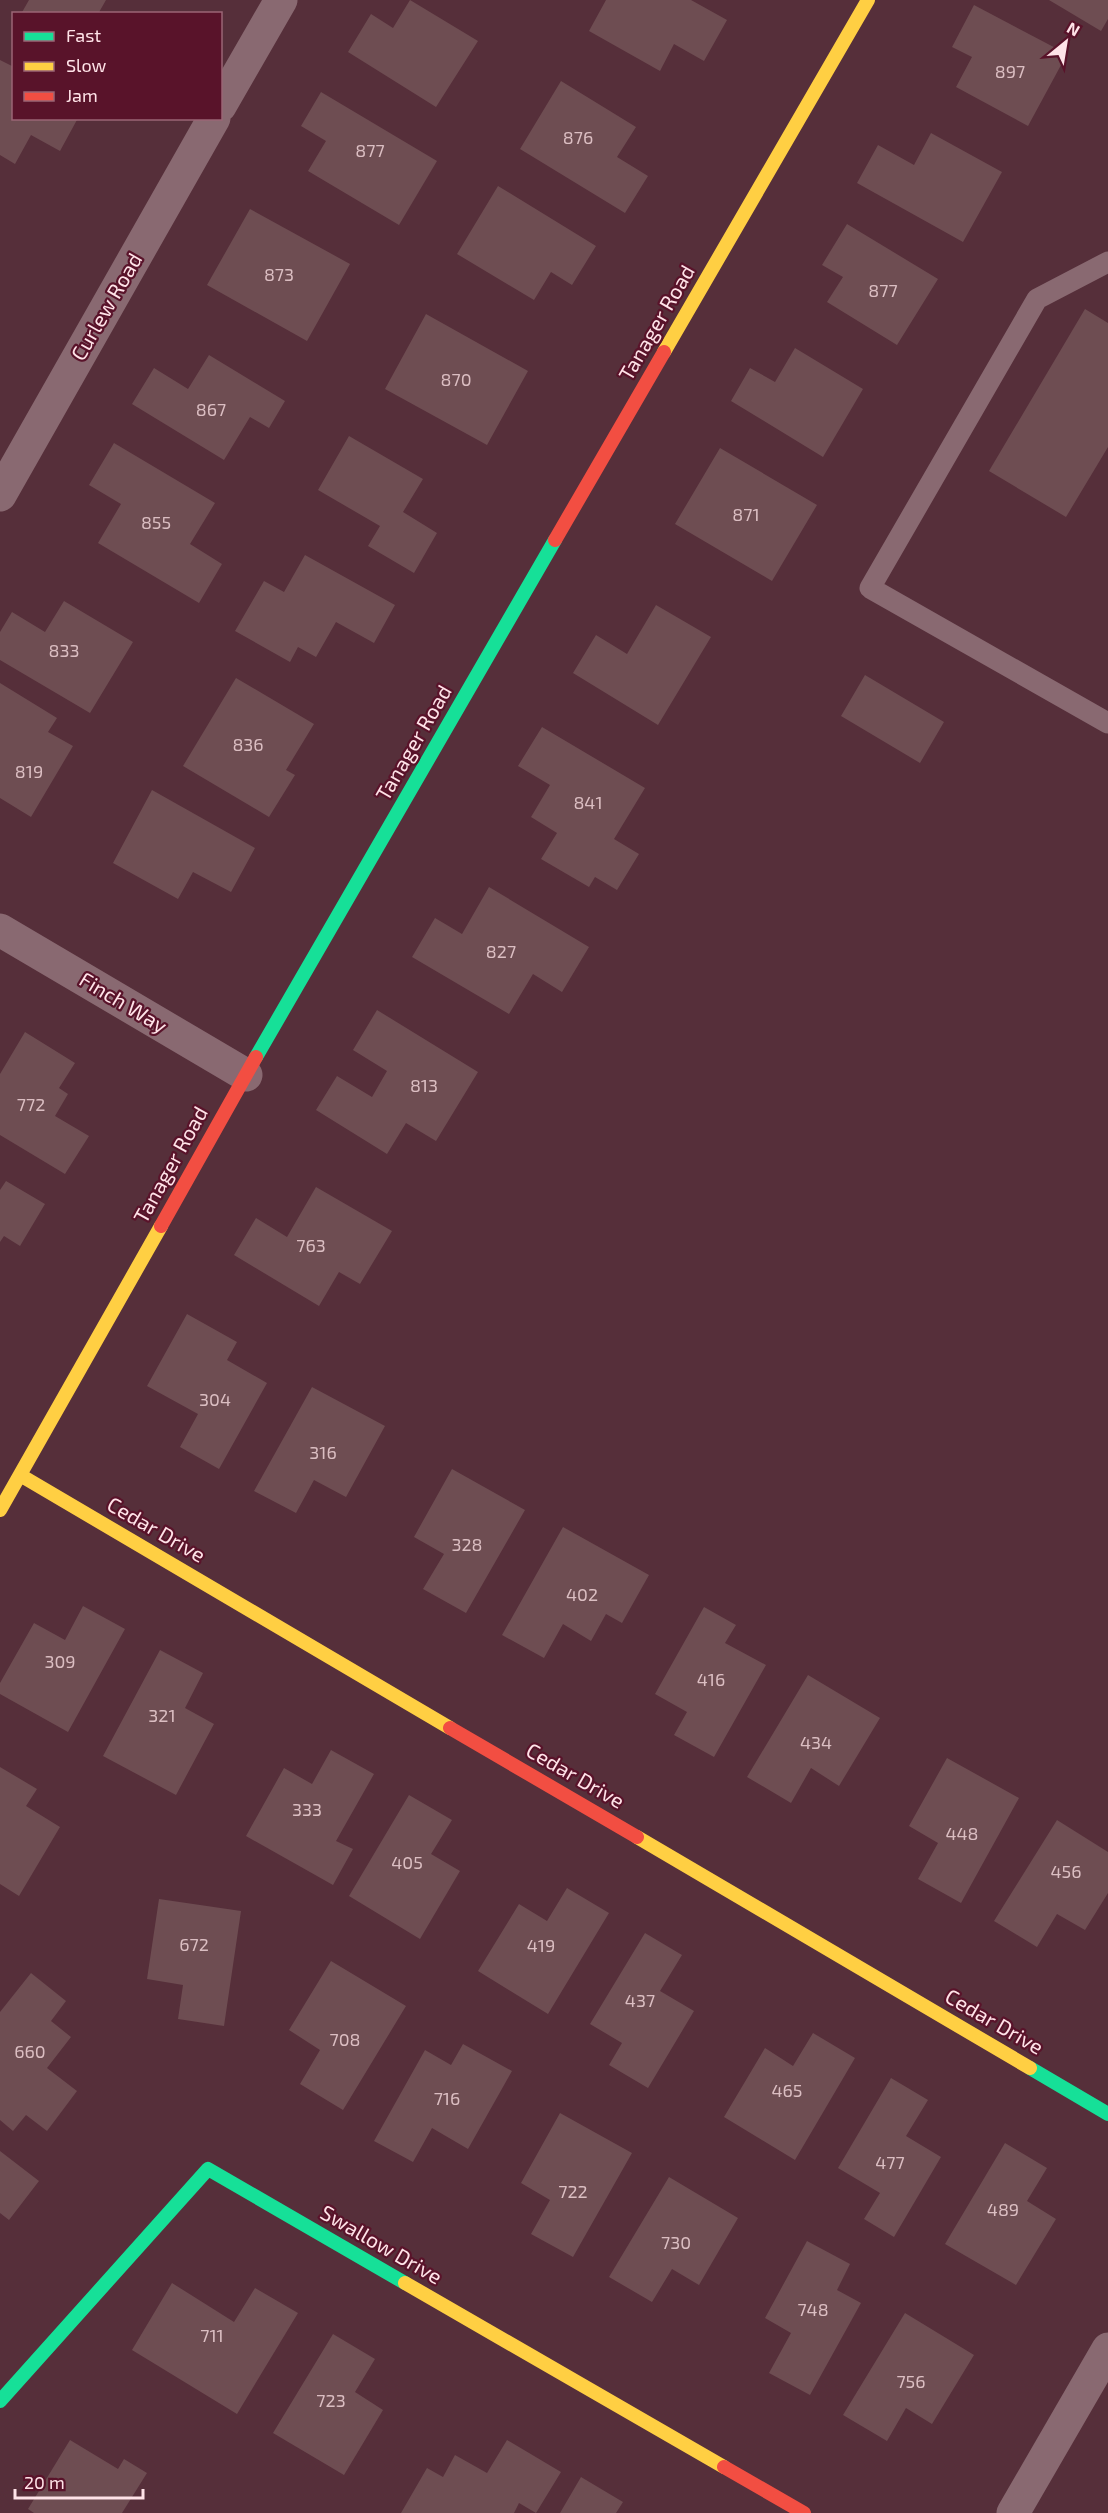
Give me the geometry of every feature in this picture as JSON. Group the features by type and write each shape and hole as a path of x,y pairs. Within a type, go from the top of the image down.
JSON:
{"street":[{"path":"222,103 281,0"},
{"name":"Tanager Road","path":"0,1510 246,1075 868,0"},
{"name":"Curlew Road","path":"0,495 212,120"},
{"name":"Finch Way","path":"0,930 246,1075"},
{"name":"Cedar Drive","path":"20,1475 1108,2114"},
{"name":"Swallow Drive","path":"0,2401 208,2169 804,2513"},
{"path":"1013,2513 1108,2349"}],"lane":[{"path":"1108,262 1037,299 870,588 1108,723"}],"building":[{"path":"29,0 106,0 99,12 22,12"},
{"path":"410,0 478,41 436,107 348,52 371,14 393,28"},
{"path":"606,0 691,0 727,20 704,61 674,44 660,71 589,31"},
{"path":"1049,0 1108,0 1108,19 1101,31"},
{"path":"974,5 1067,54 1028,126 956,87 972,57 952,47"},
{"path":"0,60 12,66 12,120 77,120 60,151 31,135 15,164 0,155"},
{"path":"561,81 636,127 617,157 648,176 625,213 520,149"},
{"path":"321,92 437,161 399,225 308,171 326,141 301,126"},
{"path":"931,133 1002,172 963,242 857,183 878,145 914,165"},
{"path":"498,186 596,246 572,285 551,272 534,300 457,254"},
{"path":"250,209 350,264 307,341 207,285"},
{"path":"847,224 938,279 897,345 827,302 843,277 822,265"},
{"path":"1085,309 1108,323 1108,447 1066,517 989,471"},
{"path":"426,314 528,371 487,445 385,389"},
{"path":"795,348 863,389 823,457 731,401 750,368 775,382"},
{"path":"209,355 285,401 269,428 250,417 224,460 132,404 154,368 188,389"},
{"path":"349,436 423,479 403,512 437,533 414,573 368,546 380,526 318,490"},
{"path":"114,443 215,503 190,544 222,564 199,603 98,543 121,504 89,485"},
{"path":"720,448 817,505 772,581 675,524"},
{"path":"305,555 395,605 374,643 336,622 316,657 298,647 290,662 235,631 264,581 284,592"},
{"path":"64,601 133,642 90,713 0,660 0,632 12,612 45,632"},
{"path":"656,605 711,637 658,725 573,673 596,635 627,654"},
{"path":"865,675 944,722 920,763 841,716"},
{"path":"236,678 314,724 286,770 295,775 269,817 183,766"},
{"path":"0,683 57,718 48,732 73,746 31,817 0,798"},
{"path":"542,727 645,788 614,839 639,854 617,890 595,877 589,887 541,859 557,833 531,817 550,785 518,766"},
{"path":"152,790 255,848 231,892 193,872 178,899 113,863"},
{"path":"489,887 589,947 562,992 533,974 509,1014 412,957 435,918 462,934"},
{"path":"377,1010 478,1072 436,1141 406,1123 387,1154 316,1110 337,1076 372,1097 387,1071 353,1050"},
{"path":"25,1032 75,1063 59,1088 68,1094 55,1116 89,1136 65,1174 0,1135 0,1074"},
{"path":"6,1181 45,1204 20,1246 4,1236 0,1242 0,1190"},
{"path":"316,1187 392,1231 360,1284 339,1272 319,1306 234,1255 256,1218 287,1237"},
{"path":"187,1314 237,1342 227,1360 267,1383 219,1469 180,1447 198,1414 147,1386"},
{"path":"312,1387 385,1426 346,1497 314,1480 296,1513 254,1491"},
{"path":"452,1469 525,1510 466,1613 423,1589 444,1554 414,1537"},
{"path":"563,1527 649,1575 622,1623 606,1614 591,1641 563,1624 544,1658 502,1635"},
{"path":"83,1606 125,1629 68,1732 0,1694 0,1683 34,1623 65,1640"},
{"path":"704,1607 736,1625 725,1643 766,1665 714,1757 674,1735 687,1712 655,1694"},
{"path":"160,1650 203,1673 185,1708 214,1724 176,1795 103,1756"},
{"path":"808,1675 880,1718 839,1786 811,1768 791,1803 747,1777"},
{"path":"331,1750 374,1774 336,1841 353,1849 333,1885 246,1836 284,1768 312,1784"},
{"path":"947,1758 1019,1798 961,1903 918,1879 938,1843 909,1826"},
{"path":"0,1767 37,1789 26,1806 60,1827 19,1896 0,1884"},
{"path":"409,1795 452,1820 431,1854 460,1871 420,1939 349,1896"},
{"path":"1057,1820 1108,1852 1108,1893 1085,1930 1057,1914 1037,1947 994,1921"},
{"path":"567,1888 609,1913 548,2014 478,1971 519,1904 547,1921"},
{"path":"159,1899 241,1911 224,2026 178,2019 183,1985 147,1979"},
{"path":"645,1933 682,1955 660,1991 694,2011 648,2088 609,2065 622,2043 590,2024"},
{"path":"331,1961 406,2006 343,2110 300,2084 320,2050 289,2030"},
{"path":"31,1973 66,2001 51,2021 71,2037 47,2068 77,2091 47,2131 26,2115 13,2131 0,2120 0,2012"},
{"path":"813,2033 855,2058 795,2160 724,2117 765,2048 793,2066"},
{"path":"463,2044 512,2071 468,2149 432,2128 413,2162 374,2141 425,2050 451,2065"},
{"path":"891,2078 928,2100 906,2136 941,2157 894,2237 864,2219 880,2193 838,2168"},
{"path":"560,2113 632,2153 573,2257 531,2234 550,2200 521,2183"},
{"path":"1005,2143 1047,2168 1027,2201 1056,2219 1016,2285 945,2244"},
{"path":"0,2151 39,2181 9,2220 0,2213"},
{"path":"669,2177 738,2218 699,2285 672,2269 652,2302 609,2277"},
{"path":"807,2241 850,2264 837,2290 861,2303 810,2395 769,2373 791,2333 765,2318"},
{"path":"172,2283 234,2322 255,2288 298,2313 237,2414 132,2350"},
{"path":"905,2313 974,2355 932,2424 906,2408 887,2441 843,2415"},
{"path":"333,2334 375,2359 355,2392 383,2410 344,2475 273,2433"},
{"path":"70,2440 118,2469 124,2459 147,2473 122,2513 34,2513 28,2509"},
{"path":"507,2440 561,2472 536,2513 519,2503 514,2513 401,2513 427,2468 443,2477 455,2455 487,2473"},
{"path":"581,2477 623,2502 616,2513 560,2513"}],"traffic: fast":[{"path":"256,1057 555,540"},
{"path":"1030,2068 1108,2114"},
{"path":"0,2401 208,2169 405,2283"}],"traffic: slow":[{"path":"664,352 868,0"},
{"path":"0,1510 161,1226"},
{"path":"20,1475 450,1728"},
{"path":"637,1837 1030,2068"},
{"path":"405,2283 724,2467"}],"traffic: jam":[{"path":"555,540 664,352"},
{"path":"161,1226 256,1057"},
{"path":"450,1728 637,1837"},
{"path":"724,2467 804,2513"}]}
